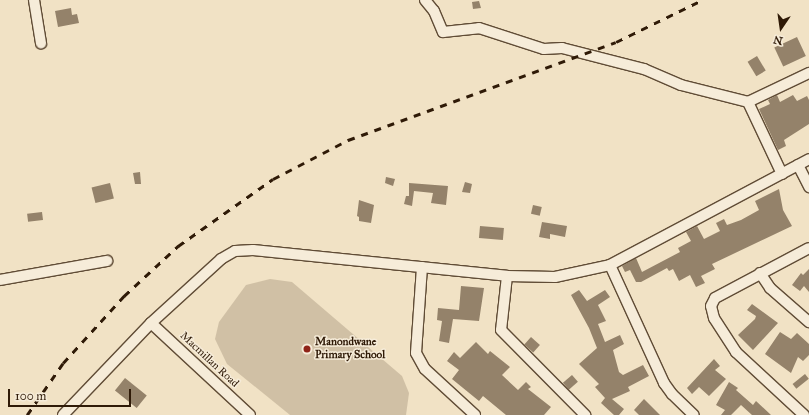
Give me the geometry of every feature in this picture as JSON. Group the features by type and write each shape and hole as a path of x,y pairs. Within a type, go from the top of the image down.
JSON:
{"street":[{"path":"34,0 41,43"},
{"path":"425,0 434,11 443,32 479,28 544,49 570,50 644,69 681,86 748,102 809,73"},
{"path":"748,102 782,174"},
{"path":"63,415 151,322 221,259 235,251 253,250 507,276 555,277 610,265 809,160"},
{"path":"798,165 809,187"},
{"path":"804,415 736,352 725,339 711,311 712,301 715,298 809,248"},
{"path":"0,280 107,261"},
{"path":"610,265 664,383 672,394 694,415"},
{"path":"422,267 416,353 425,369 475,415"},
{"path":"760,273 770,288 809,322"},
{"path":"507,276 501,330 578,413"},
{"name":"Macmillan Road","path":"151,322 250,415"}],"shaded area":[{"path":"270,279 292,282 402,376 409,393 406,415 290,415 227,364 215,339 219,322 246,285"}],"building":[{"path":"479,1 481,8 473,9 472,2"},
{"path":"71,8 72,15 77,14 79,23 58,27 55,11"},
{"path":"797,37 806,56 783,67 774,48"},
{"path":"757,56 766,71 756,76 748,62"},
{"path":"777,95 780,102 793,95 797,101 807,96 809,100 809,124 784,140 786,146 778,150 759,109 770,104 768,100"},
{"path":"140,172 141,184 135,184 133,173"},
{"path":"386,177 395,179 393,186 385,183"},
{"path":"465,182 472,184 470,193 462,192"},
{"path":"110,183 114,199 95,203 92,188"},
{"path":"409,183 448,186 446,205 431,203 433,193 414,191 412,206 404,204 406,196 409,196"},
{"path":"779,189 783,210 792,226 712,264 715,269 701,276 705,283 696,287 690,275 679,281 673,269 669,271 667,268 641,282 636,282 630,270 625,272 622,266 636,258 642,272 680,252 678,248 691,241 686,232 697,226 704,239 720,231 716,223 724,219 727,225 741,220 759,210 755,201"},
{"path":"359,200 374,205 371,223 359,221 359,217 357,216"},
{"path":"533,205 542,207 540,216 531,214"},
{"path":"42,212 43,220 28,222 27,214"},
{"path":"542,222 567,226 565,237 550,234 550,239 539,237"},
{"path":"480,226 504,228 503,240 479,238"},
{"path":"809,269 809,292 804,286 800,291 792,285 801,273 803,275"},
{"path":"461,286 484,288 479,321 453,319 449,343 439,341 442,321 437,320 438,308 459,310"},
{"path":"579,290 587,301 605,290 610,297 598,305 606,321 598,324 605,342 620,335 624,344 613,350 619,372 623,375 643,365 649,376 628,387 630,391 612,399 624,409 619,415 614,415 601,403 605,398 595,387 599,384 579,364 597,348 589,328 571,295"},
{"path":"752,304 778,323 753,350 738,335 755,319 756,316 747,310"},
{"path":"780,332 791,339 797,333 809,344 809,355 803,361 798,357 791,373 765,354"},
{"path":"531,337 540,345 533,352 524,344"},
{"path":"476,342 488,354 490,351 510,367 502,375 518,390 526,382 531,387 528,389 551,407 544,415 506,415 483,396 479,401 452,379 459,370 447,361 454,352 460,358"},
{"path":"714,359 720,366 715,370 726,379 709,396 699,387 692,394 687,388"},
{"path":"805,374 809,379 796,389 793,384"},
{"path":"572,375 578,382 569,390 563,383"},
{"path":"125,378 147,396 137,408 115,390"},
{"path":"729,382 738,388 736,390 753,405 756,401 771,415 752,415 741,405 731,415 721,415 725,410 716,405"},
{"path":"644,399 660,415 639,415 634,410"}],"railway":[{"path":"27,415 63,363 124,296 178,246 273,179 348,140 616,42 702,0"}],"place":[{"name":"Manondwane Primary School","path":"307,349"}]}
